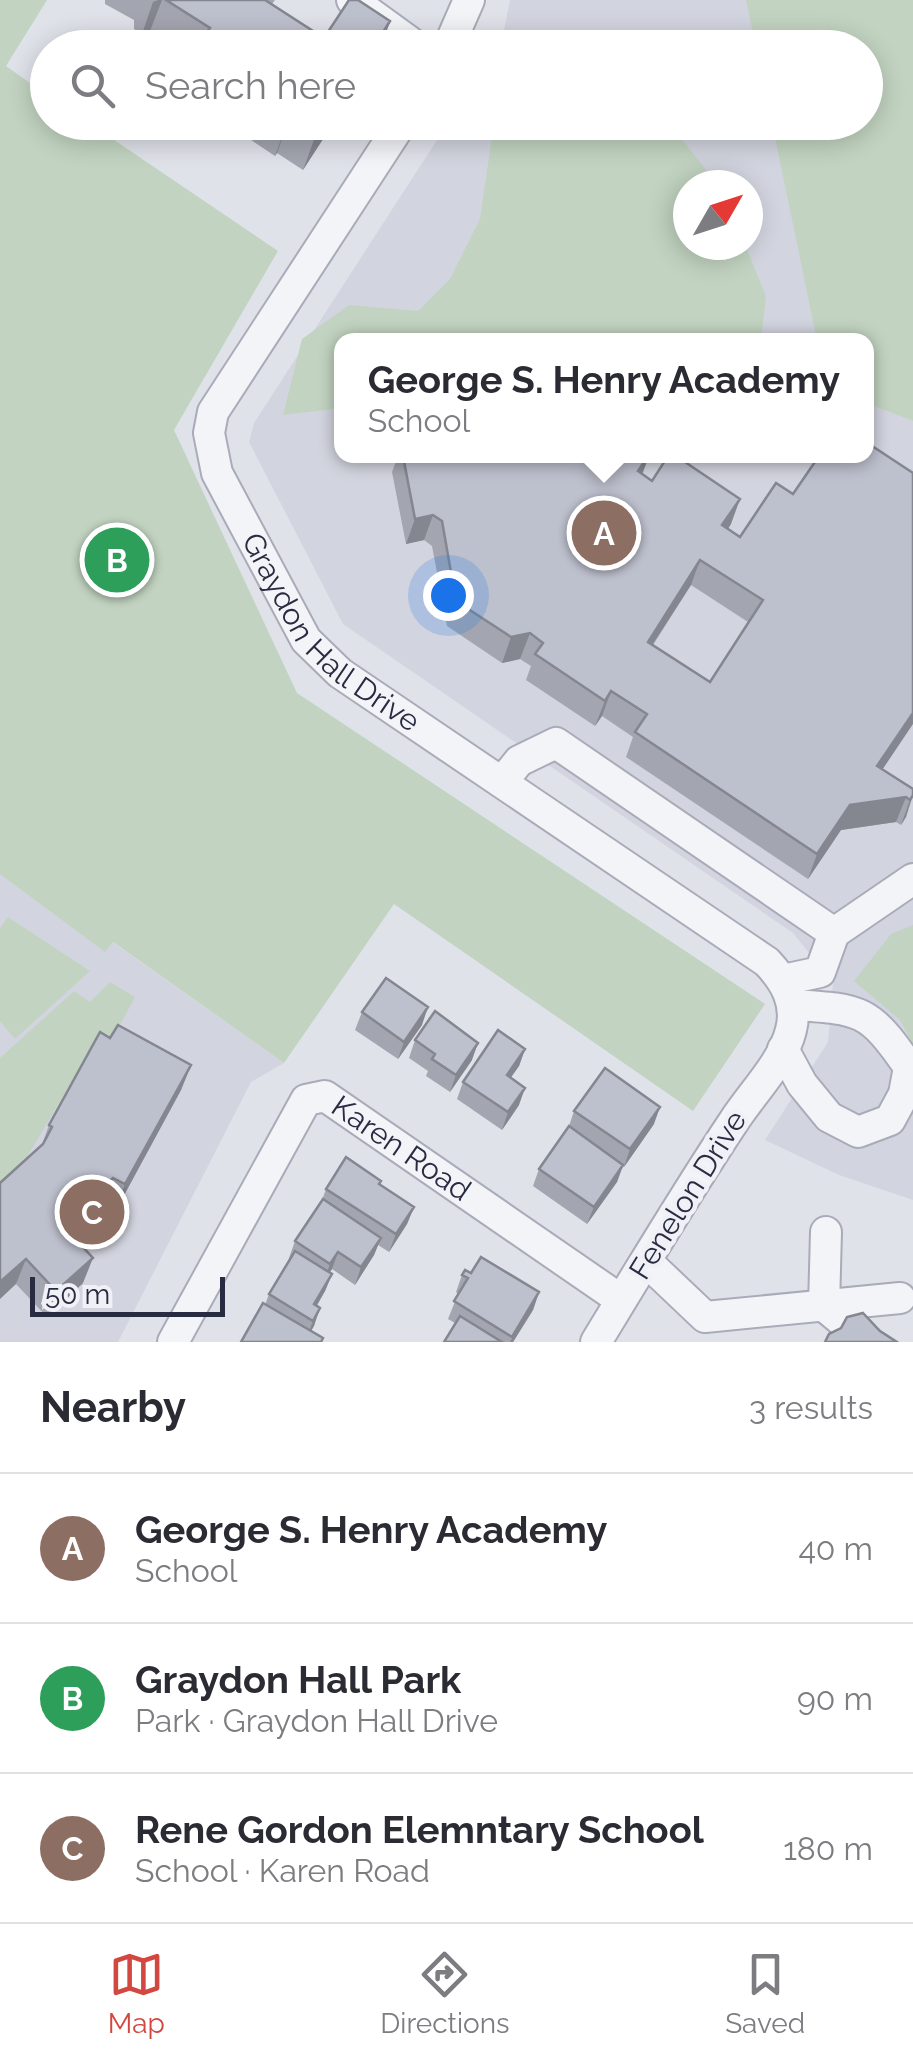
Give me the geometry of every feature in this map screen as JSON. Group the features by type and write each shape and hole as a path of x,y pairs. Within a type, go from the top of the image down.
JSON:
{"street":[{"path":"352,0 393,30"},
{"path":"456,30 469,0"},
{"name":"Graydon Hall Drive","path":"390,140 214,412 209,433 217,473 306,640 340,673 767,962 788,992"},
{"path":"503,781 519,761 556,744 834,933"},
{"path":"788,992 820,972 834,933 913,880"},
{"path":"783,1049 802,1084 830,1117 858,1132 890,1120 904,1094 909,1066 886,1034 858,1012 788,992"},
{"name":"Fenelon Drive","path":"596,1342 783,1049 792,1030 788,992"},
{"name":"Karen Road","path":"174,1342 306,1100 325,1096 621,1300"},
{"path":"824,1306 826,1232"},
{"path":"646,1261 712,1330 824,1306 900,1298"},
{"path":"824,1306 868,1342"}],"shaded area":[{"path":"510,0 913,0 913,1200 839,1175 765,1140 828,1042 833,983 793,933 343,624 249,442 254,423 437,140 883,140 883,30 504,30"},
{"path":"0,863 284,1063 251,1082 118,1342 0,1342"}],"green space":[{"path":"0,0 47,0 6,66 30,83 30,140 114,140 278,251 174,430 297,693 765,1004 693,1111 394,904 284,1063 113,942 105,952 0,874"},
{"path":"746,0 913,0 913,421 874,406 874,333 816,333 776,140 883,140 883,30 752,30"},
{"path":"492,140 682,140 706,170 673,170 673,260 751,260 766,296 762,333 334,333 334,409 283,415 302,339 349,305 418,311 450,279 480,219"},
{"path":"8,917 90,971 15,1039 0,1021 0,928"},
{"path":"913,925 913,1044 900,1020 854,981 891,934"},
{"path":"110,982 135,997 106,1051 93,1046 21,1167 0,1187 0,1058 74,991 90,1002"}],"building":[{"path":"166,0 265,0 312,30 209,30"},
{"path":"349,0 358,0 390,21 384,30 329,30"},
{"path":"874,447 913,473 913,713 877,766 913,789 913,795 910,800 906,797 850,805 817,854 635,732 647,714 611,691 605,701 535,654 543,643 530,633 511,637 456,601 442,521 433,515 415,519 404,463 643,463 638,471 652,481 664,463 686,463 740,499 722,525 740,537 776,483 793,494 814,463 874,463","holes":["700,560 763,600 710,682 648,642"]},
{"path":"386,978 428,1007 404,1042 362,1012"},
{"path":"435,1011 478,1043 456,1075 432,1059 435,1054 415,1040"},
{"path":"118,1025 191,1065 125,1184 113,1178 62,1225 93,1258 56,1291 26,1259 0,1282 0,1183 43,1144 52,1127 49,1125 100,1032 110,1038"},
{"path":"498,1030 525,1049 507,1075 525,1088 508,1112 463,1082"},
{"path":"605,1068 660,1107 630,1149 574,1111"},
{"path":"569,1126 623,1165 594,1207 539,1169"},
{"path":"346,1157 414,1207 396,1234 326,1189"},
{"path":"323,1199 381,1238 361,1267 338,1252 330,1264 295,1241"},
{"path":"295,1251 332,1274 314,1304 320,1308 313,1321 269,1294"},
{"path":"481,1257 539,1292 512,1337 454,1301 468,1278 462,1275 465,1270 471,1273"},
{"path":"263,1303 323,1338 321,1342 241,1342"},
{"path":"863,1313 897,1342 825,1342 847,1317"},
{"path":"460,1316 502,1342 444,1342"}],"place":[{"name":"George S. Henry Academy","path":"604,533"},
{"name":"Graydon Hall Park","path":"117,560"},
{"name":"Rene Gordon Elemntary School","path":"92,1212"}]}
